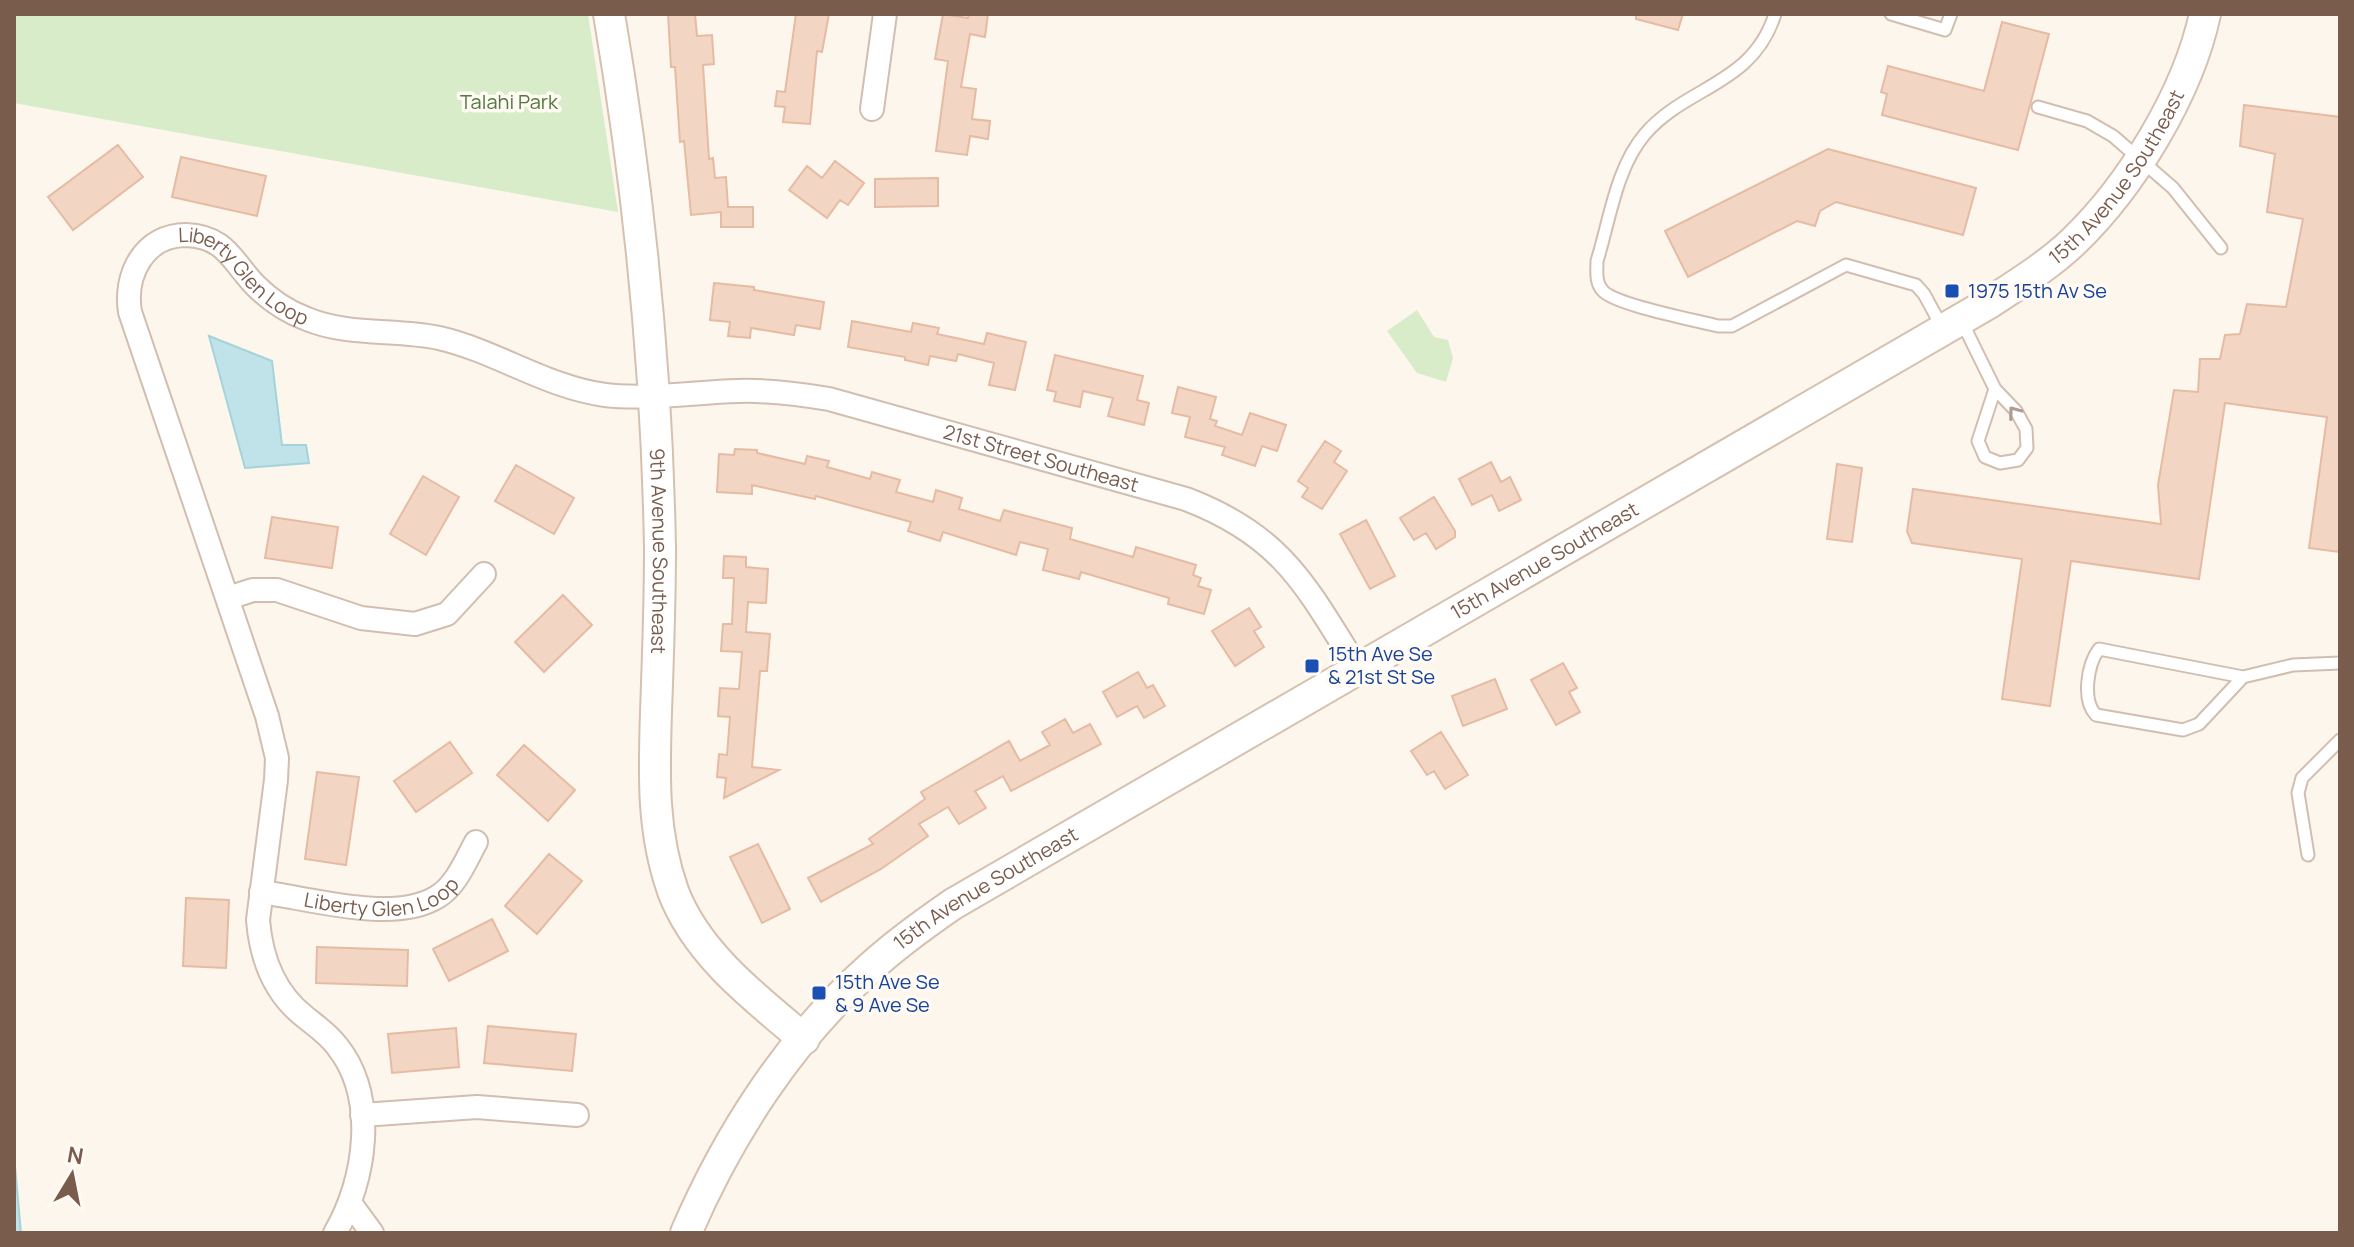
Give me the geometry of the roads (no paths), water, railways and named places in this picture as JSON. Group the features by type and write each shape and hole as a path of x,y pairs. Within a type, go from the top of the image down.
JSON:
{"main road":[{"name":"9th Avenue Southeast","path":"609,14 638,201 652,395 660,549 654,793 659,848 674,895 696,933 743,986 804,1039"},
{"name":"15th Avenue Southeast","path":"686,1233 706,1186 734,1137 767,1086 804,1039 868,969 953,904 2032,275 2073,241 2107,204 2138,160 2192,60 2205,14"}],"street":[{"path":"872,109 885,14"},
{"name":"Liberty Glen Loop","path":"335,1233 350,1203 362,1151 358,1087 348,1062 323,1031 288,1000 265,961 258,920 277,758 270,725 130,312 127,295 129,279 143,255 157,244 184,235 216,243 226,249 245,274 272,300 288,311 328,327 439,338 491,354 579,390 607,395 652,395"},
{"name":"21st Street Southeast","path":"652,395 768,391 829,399 1217,510 1270,546 1290,565 1358,669"},
{"path":"228,598 253,590 277,590 361,618 415,624 447,614 484,574"},
{"name":"Liberty Glen Loop","path":"261,892 350,907 421,904 449,887 476,842"},
{"path":"362,1115 496,1107 577,1115"},
{"path":"350,1203 372,1233"}],"lane":[{"path":"1775,14 1755,52 1735,72 1671,112 1646,132 1629,157 1597,261 1596,278 1603,291 1618,299 1718,326 1732,326 1846,265 1916,285 1952,324 2026,429 2027,448 2018,460 2000,463 1985,457 1978,441 1995,389"},
{"path":"1891,14 1945,30 1951,14"},
{"path":"2038,107 2087,121 2113,136 2173,188 2221,248"},
{"path":"2243,677 2199,724 2183,730 2096,715 2087,699 2094,656 2099,649 2243,677 2293,665 2340,663"},
{"path":"2308,855 2298,793 2300,785 2302,778 2340,740"}],"water":[{"path":"209,336 272,361 282,445 306,445 309,463 245,468"},
{"path":"14,1157 15,1166 21,1233 14,1233"}],"place":[{"name":"1975 15th Av Se","path":"1952,291"},
{"name":"15th Ave Se & 21st St Se","path":"1312,666"},
{"name":"15th Ave Se & 9 Ave Se","path":"819,993"}],"park label":[{"name":"Talahi Park","path":"509,102"}]}
